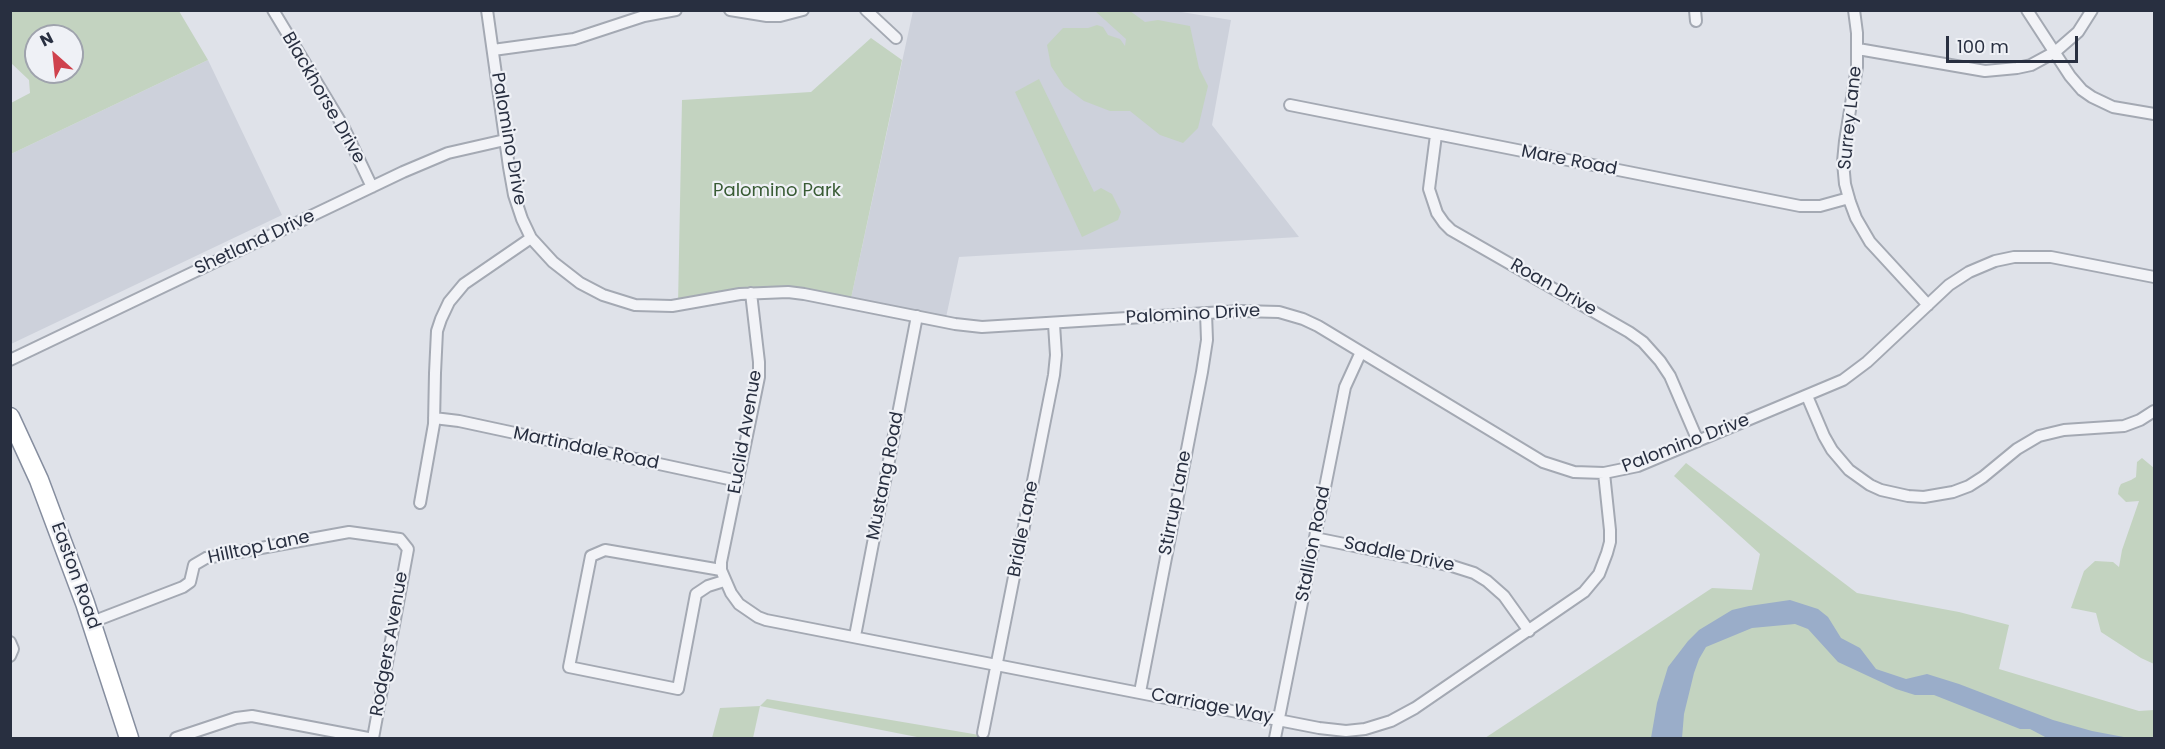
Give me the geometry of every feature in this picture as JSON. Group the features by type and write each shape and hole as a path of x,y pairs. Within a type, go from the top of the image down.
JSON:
{"highway":[{"name":"Easton Road","path":"10,417 39,480 92,622 129,738"}],"street":[{"name":"Blackhorse Drive","path":"273,10 343,126 372,188"},
{"name":"Palomino Drive","path":"487,10 514,195 531,238 566,273 591,290 619,301 644,306 672,306 751,293 804,294 982,327 1266,310 1287,314 1318,326 1543,462 1574,472 1604,473 1638,466 1843,380 1860,369 1949,285 1969,272 1995,261 2014,257 2051,257 2154,277"},
{"path":"493,50 574,39 645,16 676,10"},
{"path":"730,10 767,16 780,16 802,10"},
{"path":"866,10 896,38"},
{"name":"Surrey Lane","path":"1854,10 1858,49 1855,85 1844,152 1844,172 1849,198 1856,218 1870,242 1928,305"},
{"path":"2027,10 2074,82 2092,97 2113,107 2154,114"},
{"path":"1858,49 1985,71 2017,68 2031,65 2055,52 2078,32 2092,10"},
{"name":"Mare Road","path":"1290,105 1800,206 1820,206 1849,198"},
{"name":"Roan Drive","path":"1436,135 1429,189 1437,213 1444,223 1451,230 1643,342 1670,376 1698,441"},
{"name":"Shetland Drive","path":"10,360 448,153 505,140"},
{"path":"420,503 431,451 437,331 441,319 449,302 464,284 531,238"},
{"name":"Euclid Avenue","path":"724,580 721,562 759,377 751,293"},
{"name":"Stirrup Lane","path":"1140,692 1202,372 1207,340 1206,313"},
{"name":"Mustang Road","path":"855,636 917,316"},
{"name":"Bridle Lane","path":"983,733 1054,375 1056,355 1054,324"},
{"name":"Stallion Road","path":"1275,738 1345,387 1361,352"},
{"path":"1807,396 1824,436 1848,470 1864,482 1881,490 1924,497 1953,492 1969,486 2017,449 2039,436 2064,430 2124,426 2154,411"},
{"name":"Martindale Road","path":"434,418 459,421 738,481"},
{"name":"Carriage Way","path":"724,580 739,604 758,617 1319,728 1365,729 1391,721 1415,708 1584,592 1599,574 1608,553 1610,530 1604,473"},
{"name":"Hilltop Lane","path":"92,622 178,590 190,582 194,565 206,558 349,532 392,536 405,543 408,549"},
{"name":"Saddle Drive","path":"1315,538 1452,566 1474,573 1504,596 1529,631"},
{"name":"Rodgers Avenue","path":"373,738 398,614 408,549"},
{"path":"605,550 724,580 696,594 678,689 569,667 591,556 605,550"},
{"path":"10,642 13,649 10,656"},
{"path":"176,738 236,718 252,716 368,738"}],"shaded area":[{"path":"1169,10 1231,20 1212,125 1299,237 959,257 945,322 850,303 913,11"},
{"path":"208,60 282,215 11,344 11,154"}],"green space":[{"path":"11,10 179,11 208,60 11,154 11,103 30,93 29,84 84,84 84,24 24,24 24,75 11,63"},
{"path":"1095,11 1130,11 1145,22 1158,20 1190,26 1199,68 1208,86 1198,128 1183,143 1160,135 1130,111 1110,111 1084,101 1064,86 1051,66 1047,45 1063,28 1088,28 1097,25 1103,27 1108,35 1120,39 1125,46 1126,39"},
{"name":"Palomino Park","path":"871,38 902,60 850,303 788,292 678,305 682,100 811,92"},
{"path":"1039,79 1094,192 1101,188 1112,194 1121,212 1118,220 1082,237 1015,92"},
{"path":"2142,458 2154,468 2154,664 2101,632 2096,613 2071,608 2084,571 2095,561 2113,562 2119,567 2122,550 2139,501 2126,502 2118,494 2119,488 2121,484 2136,477 2137,462"},
{"path":"1686,463 1857,593 1959,612 2009,625 1999,669 2139,711 2154,710 2154,738 1485,738 1712,588 1752,590 1760,554 1674,476"},
{"path":"767,699 997,738 922,738 760,706"},
{"path":"760,706 753,738 712,738 720,708"}],"water":[{"path":"1790,600 1818,609 1828,617 1841,638 1860,648 1876,669 1906,679 1927,674 2053,720 2129,738 2047,738 2030,729 2020,729 1934,695 1915,695 1896,689 1838,662 1808,629 1795,624 1752,628 1706,647 1694,673 1684,714 1682,738 1651,738 1657,703 1668,667 1699,630 1732,610"}]}
